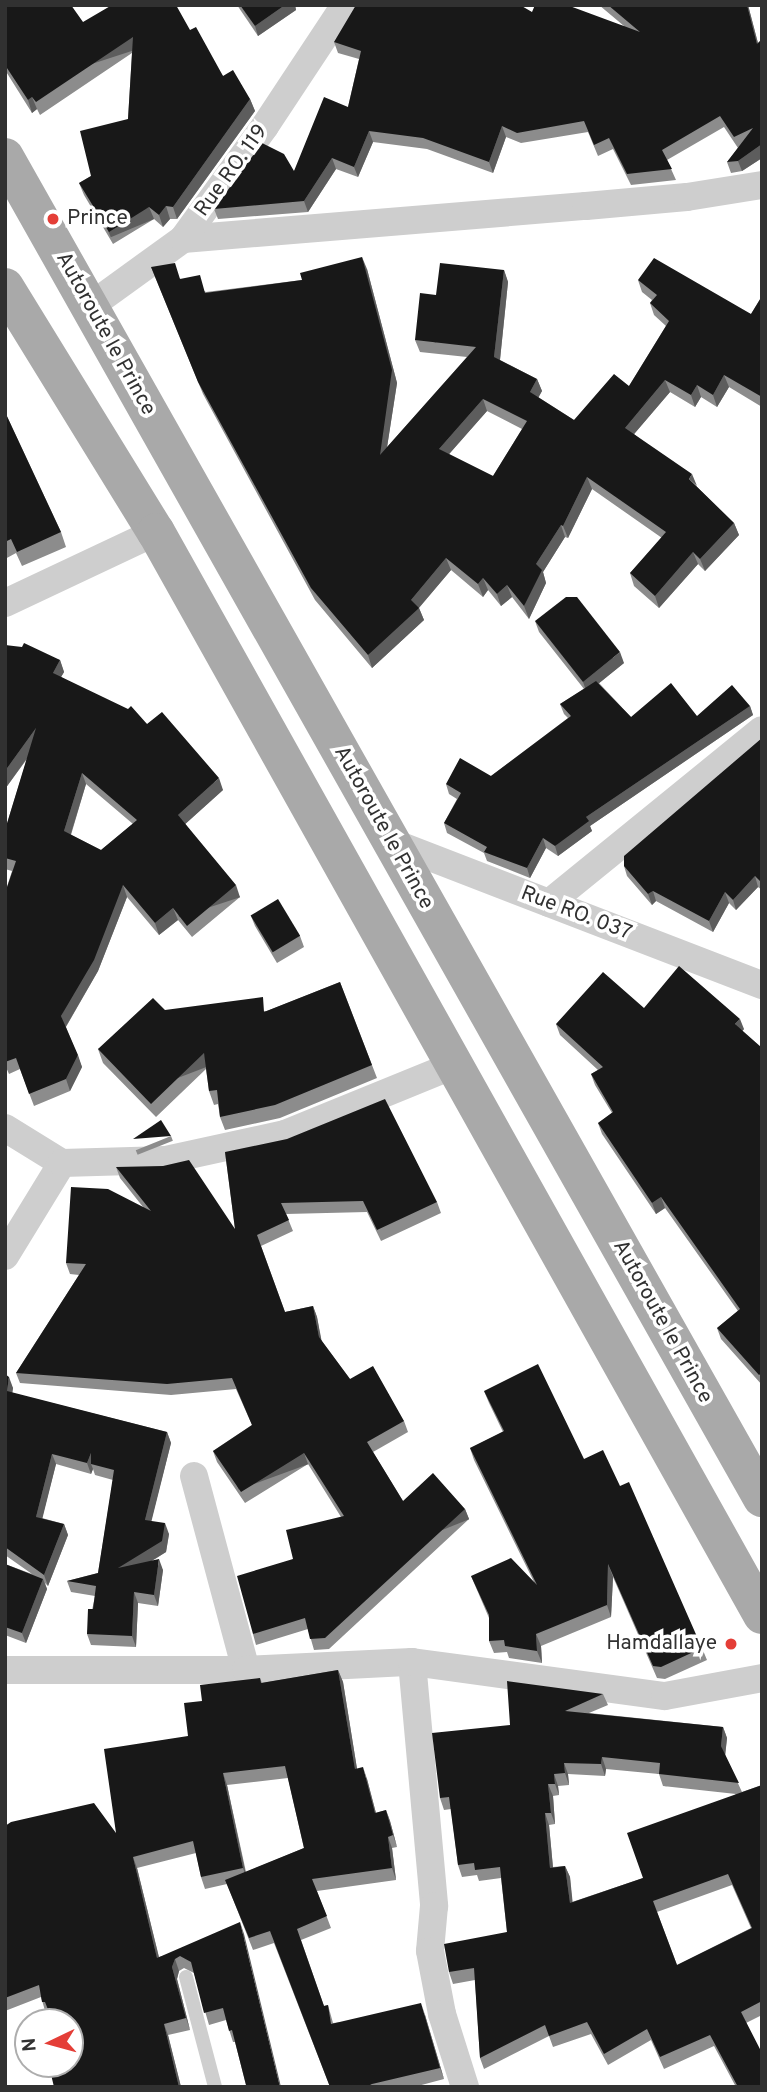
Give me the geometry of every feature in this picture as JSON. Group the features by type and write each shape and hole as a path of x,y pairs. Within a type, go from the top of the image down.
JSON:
{"main road":[{"name":"Autoroute le Prince","path":"5,157 762,1498"},
{"path":"5,287 156,533 762,1615"}],"street":[{"name":"Rue RO. 119","path":"89,307 183,239 265,126 345,5"},
{"path":"183,239 598,205 762,186"},
{"path":"5,603 156,533"},
{"path":"549,903 762,730"},
{"name":"Rue RO. 037","path":"391,842 762,985"},
{"path":"5,1128 62,1163 166,1160 285,1134 454,1065"},
{"path":"5,1256 62,1163"},
{"path":"194,1476 246,1670"},
{"path":"412,1662 434,1906 429,1951 442,2014 465,2087"},
{"path":"5,1670 246,1670 412,1662 665,1696 762,1678"}],"lane":[{"path":"186,1977 215,2087"}],"building":[{"path":"5,5 71,5 83,22 112,5 176,5 190,30 196,27 223,76 233,70 250,99 173,207 166,206 159,215 149,207 109,232 79,183 91,176 80,131 128,119 133,37 36,102 32,97 28,100 5,65"},
{"path":"240,5 285,5 255,26"},
{"path":"356,5 520,5 532,12 535,5 567,5 640,32 608,5 747,5 757,44 762,39 762,144 738,161 727,162 753,128 734,137 720,116 662,150 672,169 627,174 609,138 594,145 584,121 517,133 502,126 489,162 423,138 369,131 354,167 332,158 304,201 214,209 262,143 284,154 294,171 324,97 348,107 361,51 334,42"},
{"path":"362,257 392,370 380,455 476,347 415,340 420,293 436,295 440,263 504,270 494,357 537,379 530,392 574,420 614,374 629,386 669,321 650,303 657,295 638,280 654,258 751,314 762,296 762,397 724,375 713,395 697,385 691,395 665,380 625,428 692,474 689,479 734,523 700,559 693,552 655,596 630,573 666,532 587,477 563,526 561,525 536,564 542,570 524,606 507,585 497,594 483,578 478,584 446,558 411,600 419,608 368,655 311,588 198,382 151,267 175,263 180,279 200,275 205,293 302,280 300,273","holes":["483,399 527,421 493,476 439,449"]},
{"path":"5,412 61,532 17,552 11,539 5,542"},
{"path":"566,597 577,597 620,652 583,682 535,621"},
{"path":"24,643 60,660 53,673 128,709 131,706 147,724 162,712 219,778 178,815 236,885 187,926 173,908 155,923 123,885 94,960 61,1016 78,1055 66,1079 29,1094 16,1058 5,1062 5,893 16,861 5,858 5,830 36,728 5,771 5,645 22,647","holes":["82,773 137,820 101,850 64,831"]},
{"path":"596,681 631,717 671,683 697,716 732,685 750,706 586,817 589,821 555,846 543,838 527,868 484,852 487,847 444,823 461,793 446,784 460,758 491,776 571,716 560,704"},
{"path":"762,738 762,883 755,876 733,900 725,892 709,921 653,891 648,894 624,866 624,856"},
{"path":"278,899 300,936 273,952 251,915"},
{"path":"679,966 740,1019 735,1024 762,1048 762,1373 759,1375 717,1328 740,1309 661,1197 652,1203 598,1123 613,1112 591,1074 603,1067 556,1024 603,972 644,1008"},
{"path":"340,982 372,1065 275,1105 220,1117 217,1090 209,1091 204,1053 151,1104 98,1049 153,998 165,1010 263,997 264,1012"},
{"path":"385,1099 437,1202 377,1230 363,1201 281,1203 289,1220 257,1235 285,1312 313,1306 319,1337 350,1379 373,1366 404,1421 367,1442 403,1501 433,1473 465,1509 325,1638 310,1639 305,1618 253,1634 237,1576 293,1559 286,1530 344,1516 304,1453 241,1492 213,1451 252,1425 232,1378 167,1384 16,1373 86,1264 66,1263 71,1187 108,1189 151,1211 116,1167 163,1166 189,1160 235,1229 225,1152 287,1139"},
{"path":"161,1120 171,1136 133,1139"},
{"path":"538,1364 584,1459 603,1450 620,1486 629,1482 702,1648 661,1667 653,1666 608,1564 607,1605 536,1634 537,1651 505,1646 504,1640 489,1641 489,1615 471,1576 511,1558 537,1585 470,1448 504,1431 484,1391"},
{"path":"5,1374 9,1377 7,1391 167,1432 145,1520 165,1523 162,1541 118,1568 159,1559 154,1595 134,1592 132,1636 87,1634 88,1609 93,1609 96,1586 67,1581 98,1573 114,1470 91,1464 91,1453 87,1463 52,1454 36,1517 64,1524 44,1575 5,1547"},
{"path":"5,1564 43,1579 22,1633 5,1627"},
{"path":"338,1670 355,1769 363,1767 375,1813 386,1810 393,1835 388,1837 392,1868 312,1879 327,1916 297,1929 324,2006 328,2005 331,2024 421,2003 440,2068 366,2087 330,2087 270,1931 249,1938 225,1880 304,1848 285,1766 223,1773 243,1868 201,1877 193,1841 133,1857 157,1958 240,1922 280,2087 239,2087 246,2085 232,2030 229,2031 223,2008 204,2013 191,1962 180,1956 175,1959 172,1967 186,2018 164,2024 179,2087 54,2087 52,2078 84,2078 84,2008 47,2008 45,2002 42,2002 39,1985 5,1998 5,1826 11,1822 94,1803 116,1833 104,1749 188,1736 184,1703 202,1701 200,1685 260,1678 261,1683"},
{"path":"507,1681 603,1694 565,1711 723,1727 721,1746 739,1783 659,1774 660,1763 602,1757 601,1764 564,1763 565,1773 554,1774 555,1784 548,1784 551,1813 545,1813 550,1868 565,1866 570,1903 643,1878 627,1833 762,1785 762,2001 741,2012 762,2053 762,2087 738,2087 710,2035 660,2057 647,2029 604,2054 587,2022 549,2036 545,2025 480,2058 474,1968 449,1972 444,1944 507,1932 500,1867 475,1870 474,1863 458,1865 449,1797 440,1798 432,1733 510,1725","holes":["728,1874 752,1928 677,1965 653,1901"]}],"place":[{"name":"Prince","path":"53,219"},
{"name":"Hamdallaye","path":"731,1644"}]}
